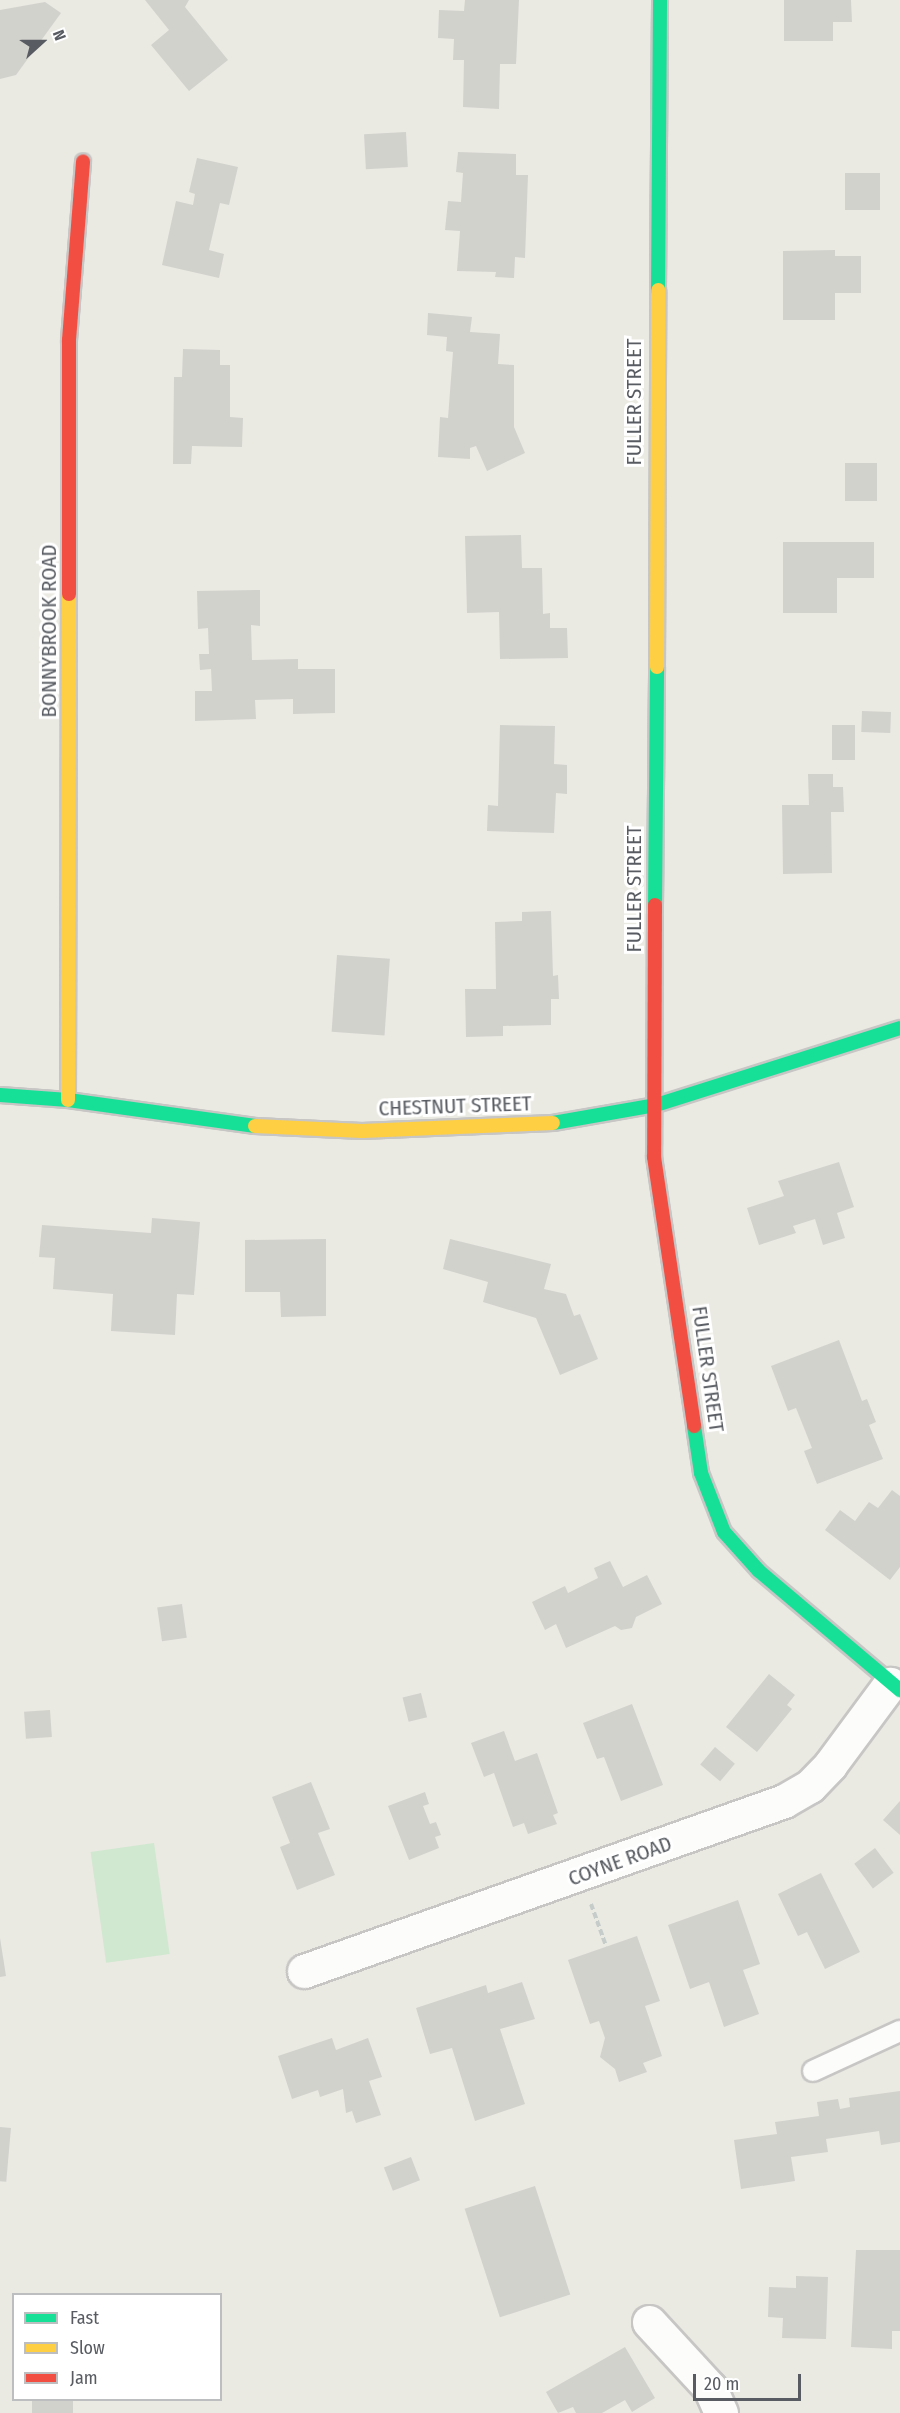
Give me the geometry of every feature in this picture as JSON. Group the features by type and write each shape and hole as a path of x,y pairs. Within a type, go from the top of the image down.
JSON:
{"street":[{"name":"FULLER STREET","path":"660,0 654,670 656,1105 654,1157 701,1473 724,1532 759,1571 895,1687"},
{"name":"BONNYBROOK ROAD","path":"68,1100 69,340 82,162"},
{"name":"CHESTNUT STREET","path":"0,1095 68,1100 257,1126 362,1131 562,1122 656,1105 900,1028"},
{"name":"COYNE ROAD","path":"304,1971 784,1801 810,1786 895,1687"},
{"path":"649,2322 710,2388 721,2413"}],"lane":[{"path":"813,2071 900,2031"}],"path":[{"path":"590,1901 606,1946"}],"green space":[{"path":"154,1843 170,1954 106,1963 91,1852"}],"building":[{"path":"145,0 189,0 185,7 228,60 189,91 151,45 169,30"},
{"path":"465,0 519,0 516,64 500,64 499,109 463,107 464,60 453,60 454,39 438,38 439,10 464,11"},
{"path":"784,0 851,0 852,22 833,22 833,41 784,41"},
{"path":"45,2 61,13 16,75 0,79 0,10"},
{"path":"406,132 408,167 366,169 364,134"},
{"path":"458,152 516,154 516,175 528,175 525,258 515,257 514,278 495,277 496,272 457,271 460,231 445,230 448,201 461,202 463,173 456,172"},
{"path":"197,158 238,167 229,205 220,203 209,250 224,254 219,278 162,265 176,201 193,205 195,194 189,192"},
{"path":"845,173 880,173 880,210 845,210"},
{"path":"835,250 835,256 861,256 861,293 835,293 835,320 783,320 783,251"},
{"path":"428,313 472,317 470,332 500,334 498,364 514,365 514,427 525,453 487,471 476,446 470,448 470,459 438,457 440,417 448,418 453,352 446,351 447,337 427,335"},
{"path":"183,349 220,350 220,365 230,365 230,417 243,418 242,447 192,446 191,464 173,464 174,377 182,377"},
{"path":"845,463 877,463 877,501 845,501"},
{"path":"521,535 522,568 542,568 543,614 550,613 550,628 567,628 568,658 500,659 499,612 467,613 465,536"},
{"path":"783,542 874,542 874,578 837,578 837,613 783,613"},
{"path":"260,590 260,626 251,625 252,660 298,659 298,669 335,669 335,713 293,714 293,699 255,700 256,719 195,721 195,691 212,691 211,669 200,670 199,654 209,654 208,628 198,629 197,591"},
{"path":"862,711 891,712 890,733 861,732"},
{"path":"500,725 555,726 554,764 567,765 567,794 556,793 554,833 487,831 488,805 498,806"},
{"path":"832,725 855,725 855,760 832,760"},
{"path":"808,774 833,774 833,787 843,787 844,812 831,812 832,873 783,874 782,805 809,805"},
{"path":"551,911 553,976 558,975 559,999 551,999 551,1025 503,1026 503,1036 466,1037 465,989 496,989 495,922 522,921 522,912"},
{"path":"337,955 390,959 384,1036 332,1032"},
{"path":"839,1162 854,1207 837,1213 845,1238 823,1245 815,1219 793,1226 796,1233 759,1245 747,1208 784,1196 778,1181"},
{"path":"152,1218 200,1222 194,1295 177,1294 175,1335 111,1331 113,1294 53,1289 55,1258 39,1257 42,1225 151,1233"},
{"path":"326,1239 326,1316 281,1317 280,1292 245,1292 245,1240"},
{"path":"450,1239 551,1264 544,1289 566,1294 574,1316 580,1314 598,1359 560,1375 536,1318 483,1302 488,1282 443,1269"},
{"path":"839,1340 862,1401 867,1399 876,1422 869,1425 883,1459 817,1484 804,1451 812,1448 796,1408 788,1411 771,1366"},
{"path":"892,1490 900,1496 900,1567 890,1580 825,1530 840,1510 855,1521 869,1502 878,1508"},
{"path":"610,1561 623,1587 647,1575 662,1604 636,1617 632,1628 621,1630 615,1626 566,1648 556,1624 545,1630 532,1602 565,1586 568,1593 598,1578 594,1568"},
{"path":"182,1604 187,1638 162,1641 157,1607"},
{"path":"769,1674 795,1695 787,1705 792,1709 757,1752 726,1727"},
{"path":"421,1693 427,1717 409,1722 403,1698"},
{"path":"632,1704 663,1785 621,1801 604,1757 597,1759 583,1723"},
{"path":"50,1710 52,1737 26,1739 24,1712"},
{"path":"504,1731 515,1761 537,1753 558,1813 553,1815 557,1824 528,1834 524,1823 513,1827 494,1773 484,1777 471,1743"},
{"path":"715,1747 735,1764 720,1781 700,1765"},
{"path":"311,1782 330,1829 318,1833 335,1875 297,1890 280,1847 290,1843 272,1797"},
{"path":"425,1792 429,1804 423,1806 430,1824 436,1822 441,1835 435,1837 439,1848 409,1860 388,1806"},
{"path":"900,1801 900,1835 883,1820"},
{"path":"875,1848 894,1873 873,1888 854,1864"},
{"path":"821,1873 860,1952 825,1969 807,1932 798,1936 778,1894"},
{"path":"738,1900 760,1964 743,1970 759,2014 724,2027 709,1982 690,1989 668,1925"},
{"path":"637,1936 660,2001 645,2006 662,2056 643,2063 647,2072 619,2082 615,2069 600,2057 605,2038 599,2021 590,2024 568,1960"},
{"path":"0,1938 6,1976 0,1977"},
{"path":"522,1982 535,2019 500,2029 525,2104 475,2121 452,2048 430,2054 416,2008 486,1985 488,1993"},
{"path":"332,2038 336,2050 368,2038 382,2077 369,2081 381,2115 356,2123 352,2111 346,2113 343,2089 320,2097 318,2090 292,2099 278,2056"},
{"path":"900,2091 900,2142 881,2145 879,2131 826,2139 828,2152 791,2157 795,2181 741,2189 734,2140 777,2134 775,2122 819,2116 817,2102 838,2099 840,2109 850,2107 849,2098"},
{"path":"0,2127 11,2128 6,2182 0,2181"},
{"path":"411,2157 420,2180 393,2191 384,2167"},
{"path":"535,2186 570,2294 500,2317 465,2209"},
{"path":"856,2250 900,2250 900,2331 892,2331 892,2349 851,2347"},
{"path":"796,2276 828,2277 826,2339 782,2338 783,2318 768,2317 769,2287 796,2288"},
{"path":"625,2347 655,2398 632,2412 625,2400 602,2413 576,2413 573,2407 558,2413 546,2392"},
{"path":"32,2401 73,2401 73,2413 32,2413"}],"traffic: fast":[{"path":"658,290 660,0"},
{"path":"655,905 657,667"},
{"path":"553,1123 656,1105 900,1028"},
{"path":"0,1095 68,1100 255,1126"},
{"path":"694,1426 701,1473 724,1532 759,1571 900,1690"}],"traffic: slow":[{"path":"657,667 658,290"},
{"path":"68,1100 69,594"},
{"path":"255,1126 362,1131 553,1123"}],"traffic: jam":[{"path":"69,594 69,340 83,162"},
{"path":"655,905 654,1157 694,1426"}]}
